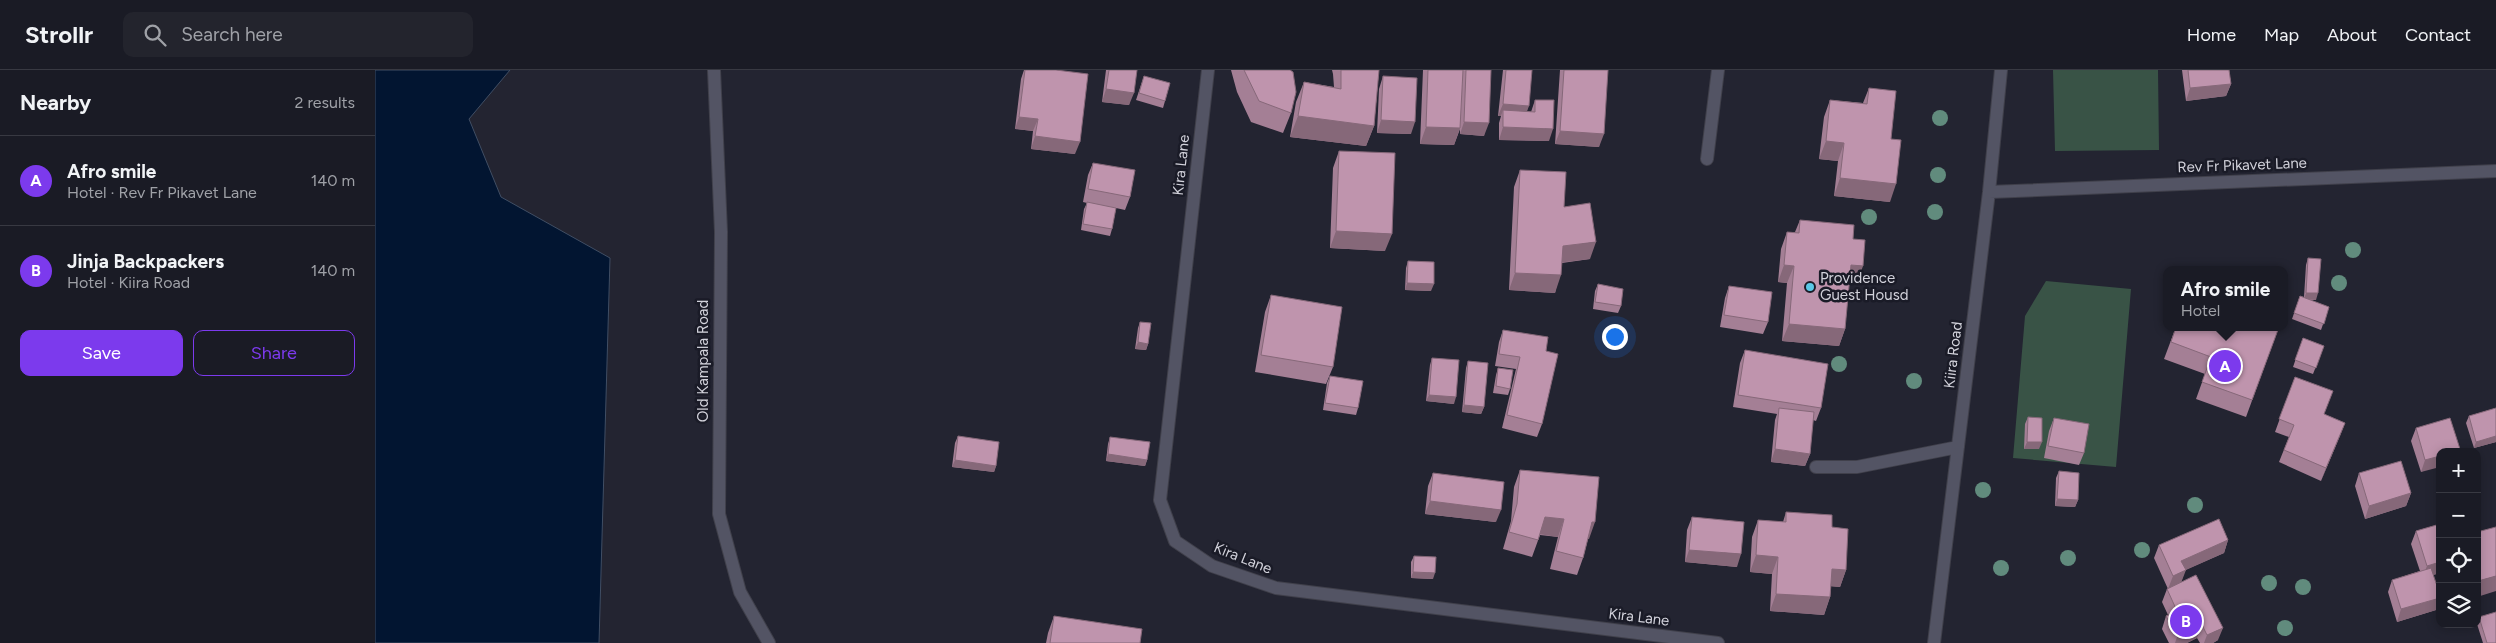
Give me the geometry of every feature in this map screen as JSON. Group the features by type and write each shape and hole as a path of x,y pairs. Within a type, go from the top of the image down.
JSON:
{"street":[{"name":"Old Kampala Road","path":"715,70 721,232 719,514 740,592 769,643"},
{"name":"Kira Lane","path":"1208,70 1160,500 1175,541 1212,566 1275,588 1718,643"},
{"path":"1707,159 1718,70"},
{"name":"Kiira Road","path":"1934,643 1989,192 2001,70"},
{"name":"Rev Fr Pikavet Lane","path":"1989,192 2496,171"},
{"path":"1816,467 1857,467 1958,447"}],"green space":[{"path":"2053,70 2158,70 2159,150 2055,151"},
{"path":"2046,281 2131,289 2116,467 2013,458 2025,316"}],"water":[{"path":"375,70 510,70 469,119 501,197 610,258 599,643 375,643"}],"building":[{"path":"1025,70 1056,70 1088,74 1080,142 1035,136 1038,119 1019,117"},
{"path":"1109,70 1137,70 1134,93 1106,89"},
{"path":"1244,70 1290,70 1293,72 1296,92 1291,113 1259,101"},
{"path":"1341,70 1379,70 1374,126 1298,116 1304,82 1341,89"},
{"path":"1428,70 1463,70 1460,128 1426,127"},
{"path":"1466,70 1491,70 1489,123 1464,122"},
{"path":"1506,70 1532,70 1529,106 1503,104"},
{"path":"1564,70 1608,70 1604,134 1560,131"},
{"path":"2188,70 2229,70 2231,84 2190,88"},
{"path":"1144,76 1170,83 1165,101 1139,93"},
{"path":"1383,76 1417,78 1415,122 1381,120"},
{"path":"1869,88 1896,91 1891,139 1901,140 1896,184 1840,178 1844,143 1826,141 1830,100 1867,104"},
{"path":"1535,100 1554,100 1553,129 1503,127 1503,110 1535,112"},
{"path":"1339,151 1395,153 1392,234 1336,231"},
{"path":"1093,163 1135,170 1130,197 1088,189"},
{"path":"1520,170 1566,172 1564,207 1590,203 1596,242 1563,246 1561,275 1515,273"},
{"path":"1087,202 1116,208 1112,229 1083,224"},
{"path":"1800,220 1854,225 1853,239 1865,240 1863,266 1851,265 1845,329 1789,324 1794,266 1784,265 1787,232 1799,233"},
{"path":"2308,258 2321,259 2318,293 2306,293"},
{"path":"1408,261 1434,262 1434,284 1407,283"},
{"path":"1598,284 1623,289 1621,306 1595,302"},
{"path":"1729,286 1772,292 1768,322 1724,315"},
{"path":"1271,295 1342,307 1333,367 1261,355"},
{"path":"2300,296 2329,307 2324,324 2294,313"},
{"path":"1140,322 1151,323 1148,344 1138,342"},
{"path":"1503,330 1548,337 1546,351 1558,354 1542,424 1507,415 1520,357 1499,354"},
{"path":"2175,331 2278,331 2252,400 2202,382 2211,357 2171,342"},
{"path":"2303,338 2324,346 2316,368 2295,360"},
{"path":"1745,350 1828,364 1821,408 1738,395"},
{"path":"1432,358 1459,360 1456,397 1429,395"},
{"path":"1468,361 1488,363 1484,407 1464,405"},
{"path":"1498,368 1513,370 1510,389 1496,386"},
{"path":"1330,376 1363,381 1358,408 1325,403"},
{"path":"2295,377 2333,391 2324,414 2345,423 2326,468 2284,450 2294,425 2279,419"},
{"path":"1779,408 1814,412 1810,454 1775,449"},
{"path":"2496,408 2496,436 2476,442 2469,416"},
{"path":"2028,417 2042,418 2042,442 2027,442"},
{"path":"2054,418 2089,424 2084,453 2048,446"},
{"path":"2450,418 2460,448 2436,448 2436,457 2425,460 2416,428"},
{"path":"958,436 999,442 996,466 955,460"},
{"path":"1110,437 1150,442 1147,460 1108,454"},
{"path":"2401,461 2411,493 2369,506 2359,473"},
{"path":"1520,470 1599,477 1595,522 1592,522 1583,558 1556,551 1564,519 1545,517 1538,540 1509,532 1517,504"},
{"path":"2059,471 2079,473 2078,500 2057,499"},
{"path":"1433,473 1504,482 1501,510 1430,501"},
{"path":"1786,512 1832,515 1832,527 1848,529 1846,570 1832,569 1830,597 1776,594 1778,557 1756,555 1758,520 1786,522"},
{"path":"1692,517 1744,522 1741,554 1689,550"},
{"path":"2219,519 2228,540 2181,561 2186,570 2173,576 2159,545"},
{"path":"2436,525 2436,563 2427,566 2416,531"},
{"path":"2496,527 2496,576 2481,580 2481,538 2481,531"},
{"path":"1414,556 1436,557 1435,573 1413,572"},
{"path":"2431,568 2436,583 2436,599 2401,609 2392,580"},
{"path":"2196,575 2223,628 2207,635 2202,625 2177,637 2166,616 2177,611 2167,589"},
{"path":"2496,612 2496,643 2487,643 2481,624 2481,616"},
{"path":"1054,616 1142,629 1140,643 1050,643"}],"place":[{"name":"Providence Guest Housd","path":"1810,287"},
{"name":"Afro smile","path":"2225,366"},
{"name":"Jinja Backpackers","path":"2186,621"}]}
